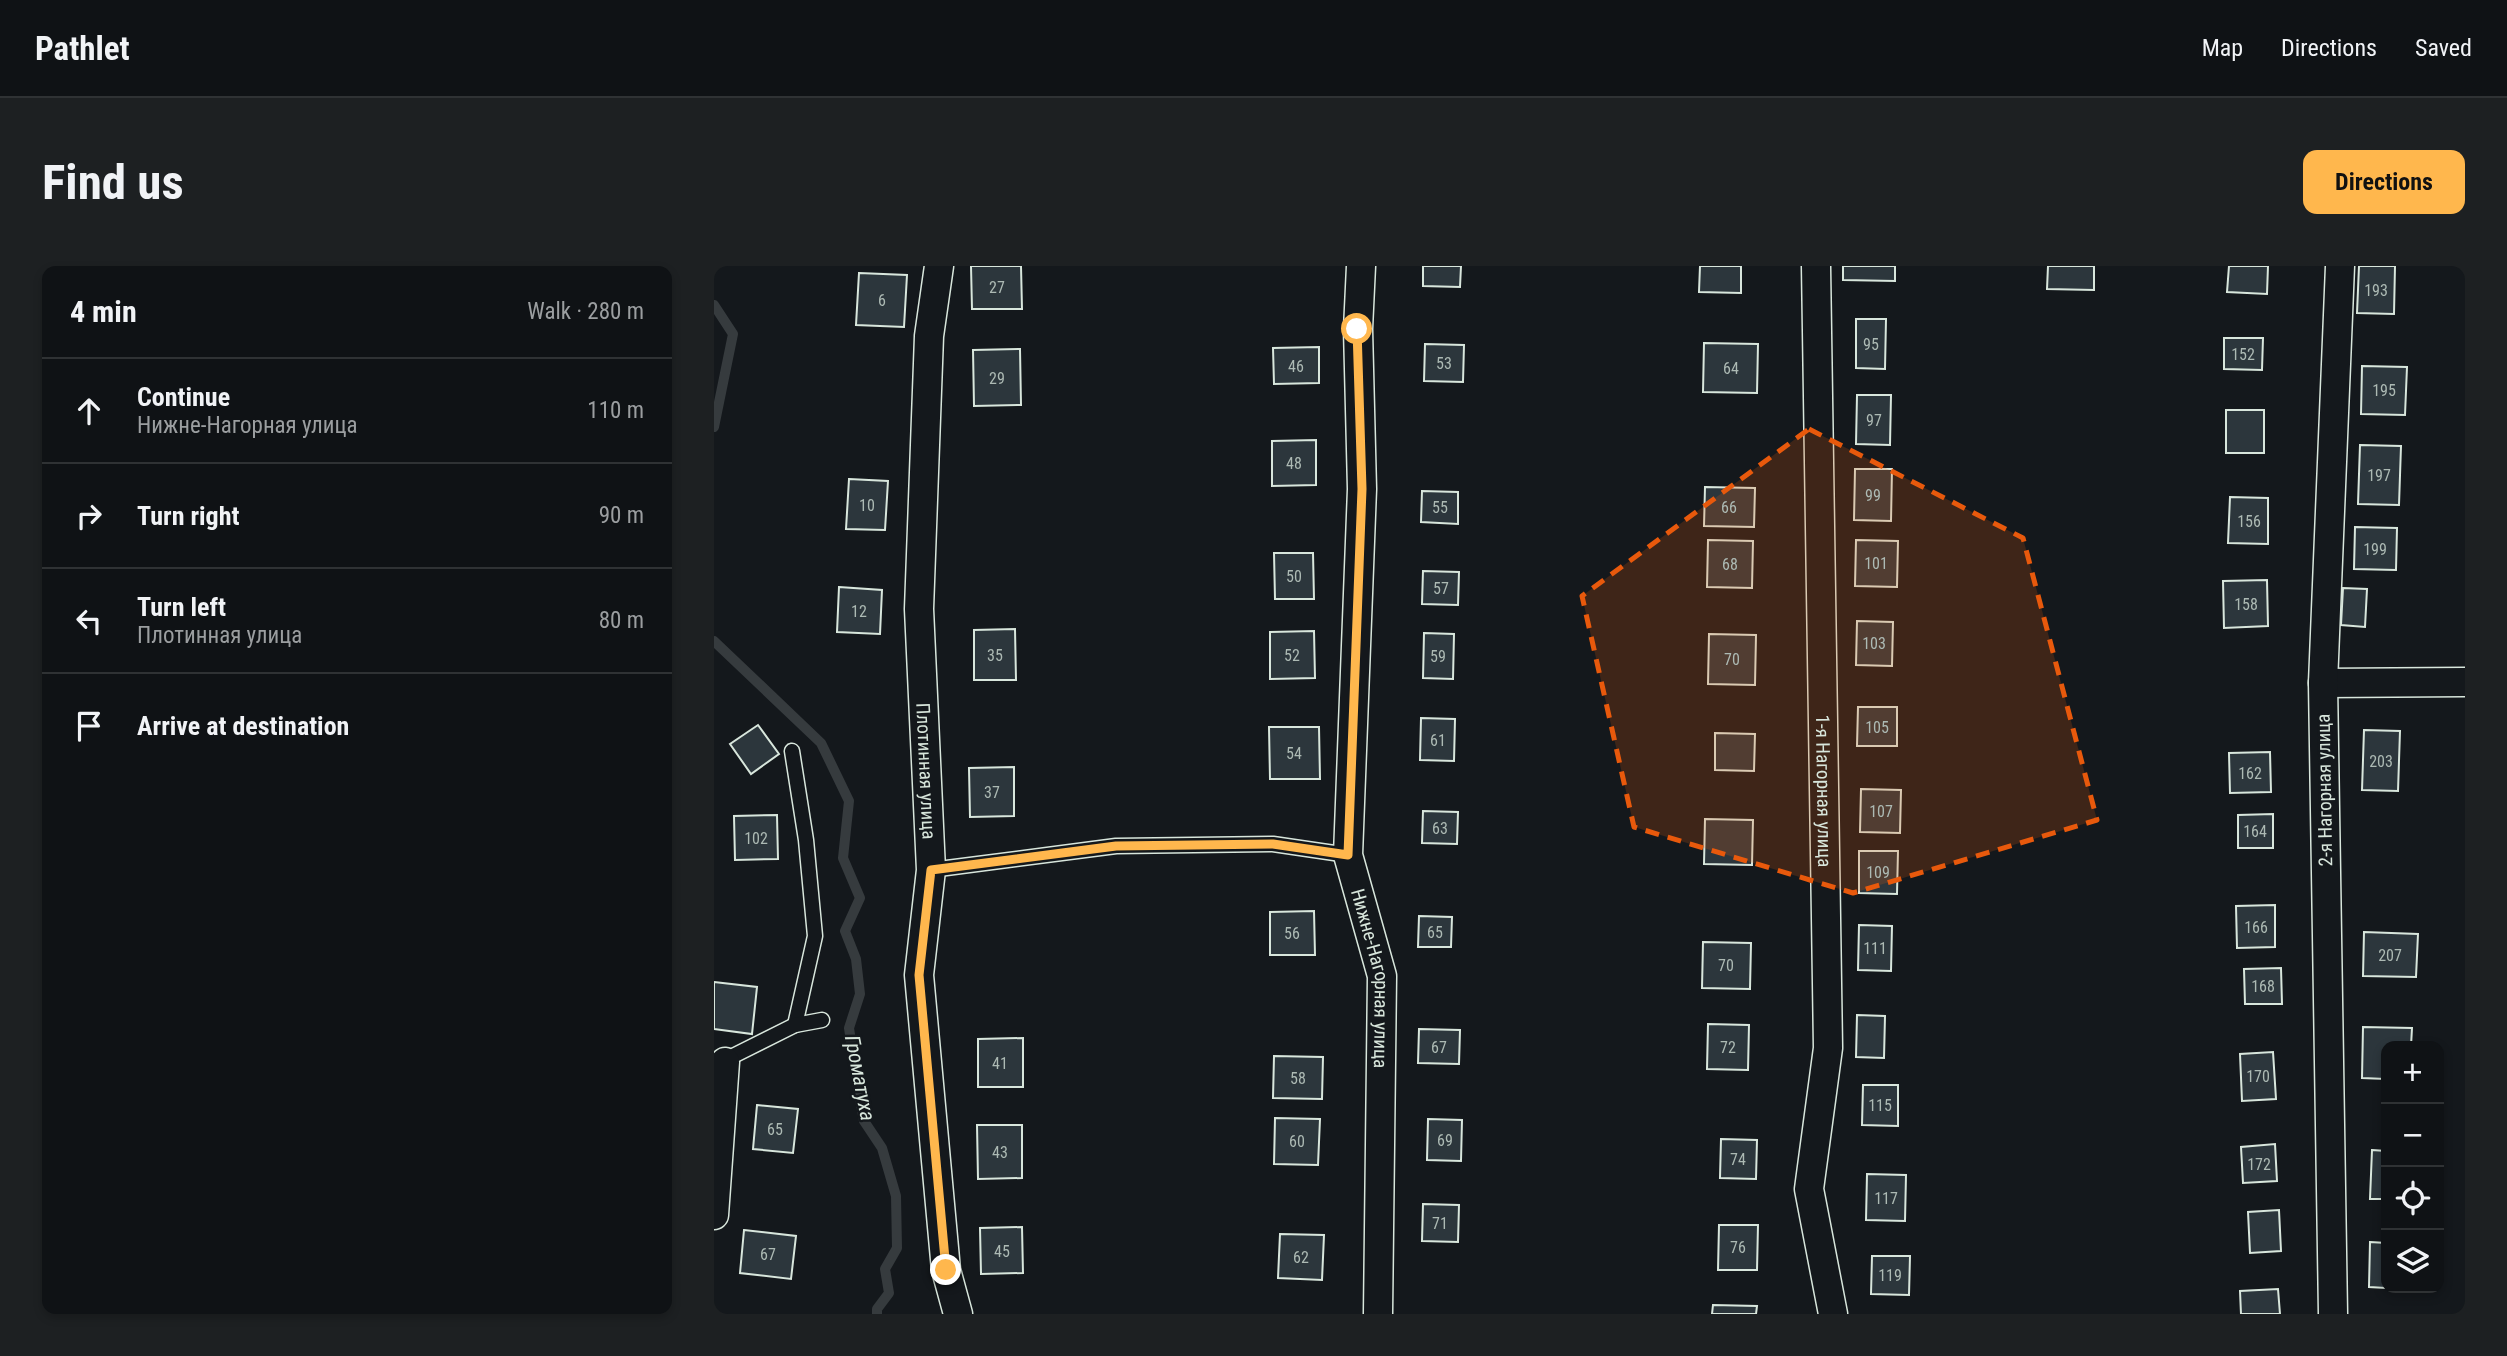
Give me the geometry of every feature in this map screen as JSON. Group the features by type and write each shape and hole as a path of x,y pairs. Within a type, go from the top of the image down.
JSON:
{"street":[{"name":"Плотинная улица","path":"939,266 929,336 919,608 931,870 919,975 946,1270 958,1314"},
{"name":"Нижне-Нагорная улица","path":"1361,266 1357,329 1362,489 1348,855 1382,976 1378,1314"},
{"name":"1-я Нагорная улица","path":"1816,266 1828,1048 1809,1189 1833,1314"},
{"name":"2-я Нагорная улица","path":"2333,1314 2323,683 2340,266"},
{"path":"2323,683 2465,682"},
{"path":"714,1215 720,1061"}],"lane":[{"path":"792,751 806,840 815,936 795,1025"},
{"path":"931,870 1116,846 1273,844 1348,855"},
{"path":"720,1061 795,1025 822,1020"}],"highlighted area":[{"path":"1809,429 2023,538 2097,820 1853,893 1634,827 1582,596"}],"building":[{"path":"971,266 1021,266 1022,309 972,309"},
{"path":"1423,266 1461,266 1460,287 1423,286"},
{"path":"1700,266 1741,266 1741,293 1699,292"},
{"path":"1843,266 1895,266 1895,281 1843,280"},
{"path":"2048,266 2094,266 2094,290 2047,289"},
{"path":"2229,266 2268,266 2267,294 2227,292"},
{"path":"2359,266 2395,266 2394,314 2357,313"},
{"path":"859,273 907,275 904,327 856,325"},
{"path":"1856,319 1886,319 1885,369 1856,368"},
{"path":"2224,338 2263,338 2262,370 2224,369"},
{"path":"1704,343 1758,344 1757,393 1703,392"},
{"path":"1425,344 1464,345 1463,382 1424,381"},
{"path":"1319,347 1319,383 1274,384 1273,348"},
{"path":"1020,349 1021,405 974,406 973,350"},
{"path":"2362,366 2407,367 2405,415 2361,414"},
{"path":"1857,395 1891,395 1890,445 1856,444"},
{"path":"2226,410 2264,410 2264,453 2226,453"},
{"path":"1316,440 1316,485 1272,486 1272,441"},
{"path":"2360,445 2401,446 2399,505 2358,504"},
{"path":"1855,469 1892,469 1891,521 1854,520"},
{"path":"849,479 888,481 885,530 846,529"},
{"path":"1705,487 1755,488 1754,527 1704,526"},
{"path":"1422,491 1458,492 1458,524 1421,522"},
{"path":"2230,497 2268,498 2268,544 2228,543"},
{"path":"2355,527 2397,528 2396,570 2354,569"},
{"path":"1708,540 1753,541 1752,588 1707,587"},
{"path":"1856,540 1898,541 1897,587 1855,586"},
{"path":"1274,553 1313,553 1314,599 1275,599"},
{"path":"1423,571 1459,572 1458,605 1422,604"},
{"path":"2267,580 2268,626 2224,628 2223,581"},
{"path":"839,587 882,590 880,634 837,632"},
{"path":"2343,588 2367,589 2365,627 2341,625"},
{"path":"1857,621 1893,622 1892,666 1856,665"},
{"path":"1015,629 1016,680 974,680 974,630"},
{"path":"1314,631 1315,678 1270,679 1270,632"},
{"path":"1424,633 1454,634 1453,679 1423,678"},
{"path":"1709,634 1756,635 1755,685 1708,684"},
{"path":"1858,707 1897,707 1897,746 1857,746"},
{"path":"1421,718 1455,719 1454,761 1420,760"},
{"path":"758,725 779,754 751,774 730,744"},
{"path":"1269,727 1319,727 1320,779 1270,779"},
{"path":"2364,730 2400,731 2398,791 2362,790"},
{"path":"1715,733 1755,734 1754,771 1715,770"},
{"path":"2270,752 2271,792 2230,793 2229,753"},
{"path":"1014,767 1014,816 970,817 969,768"},
{"path":"1861,789 1901,790 1900,833 1860,832"},
{"path":"1423,811 1458,812 1457,844 1422,843"},
{"path":"2273,814 2273,848 2238,848 2238,815"},
{"path":"777,815 778,859 735,860 734,816"},
{"path":"1705,819 1753,820 1752,865 1704,864"},
{"path":"1859,851 1898,851 1897,894 1859,893"},
{"path":"2275,905 2275,947 2237,948 2236,906"},
{"path":"1314,911 1315,955 1270,955 1270,912"},
{"path":"1419,916 1452,917 1451,947 1418,947"},
{"path":"1859,925 1892,926 1891,971 1858,970"},
{"path":"2364,932 2418,934 2416,977 2363,976"},
{"path":"1703,942 1751,943 1750,989 1702,988"},
{"path":"2281,968 2282,1004 2245,1004 2244,969"},
{"path":"714,982 757,987 752,1034 714,1029"},
{"path":"1857,1015 1885,1016 1884,1058 1856,1057"},
{"path":"1708,1024 1749,1025 1748,1070 1707,1069"},
{"path":"2363,1027 2412,1028 2411,1041 2381,1041 2381,1079 2362,1078"},
{"path":"1419,1029 1460,1030 1459,1064 1418,1063"},
{"path":"1023,1038 1023,1087 978,1087 978,1039"},
{"path":"2273,1052 2276,1099 2242,1101 2240,1054"},
{"path":"1274,1056 1323,1057 1322,1099 1273,1098"},
{"path":"1863,1085 1898,1085 1898,1126 1862,1125"},
{"path":"757,1105 798,1109 793,1153 753,1149"},
{"path":"1275,1118 1320,1119 1318,1165 1274,1164"},
{"path":"1428,1119 1462,1120 1461,1161 1427,1160"},
{"path":"977,1125 1022,1125 1022,1178 978,1179"},
{"path":"1721,1139 1757,1140 1756,1179 1720,1178"},
{"path":"2275,1144 2277,1181 2243,1183 2241,1147"},
{"path":"2372,1150 2381,1151 2381,1199 2370,1199"},
{"path":"1867,1174 1906,1175 1905,1221 1866,1220"},
{"path":"1423,1204 1459,1205 1458,1242 1422,1241"},
{"path":"2279,1210 2281,1251 2250,1253 2248,1212"},
{"path":"1719,1225 1758,1225 1757,1270 1718,1270"},
{"path":"1022,1227 1023,1273 981,1274 980,1228"},
{"path":"744,1230 796,1236 791,1279 740,1273"},
{"path":"1280,1234 1324,1235 1322,1280 1278,1278"},
{"path":"2370,1242 2381,1243 2381,1288 2369,1287"},
{"path":"1872,1256 1910,1256 1909,1295 1871,1294"},
{"path":"2278,1289 2280,1314 2241,1314 2240,1291"},
{"path":"1713,1305 1757,1306 1756,1314 1712,1314"}],"waterway":[{"name":"Громатуха","path":"714,305 733,334 714,427"},
{"name":"Громатуха","path":"714,641 821,743 849,801 843,858 860,898 845,931 856,959 860,994 849,1028 864,1121 882,1148 896,1196 897,1248 885,1269 889,1293 877,1309 877,1314"}],"route":[{"path":"946,1270 919,975 931,870 1116,846 1273,844 1348,855 1362,489 1357,329"}]}
